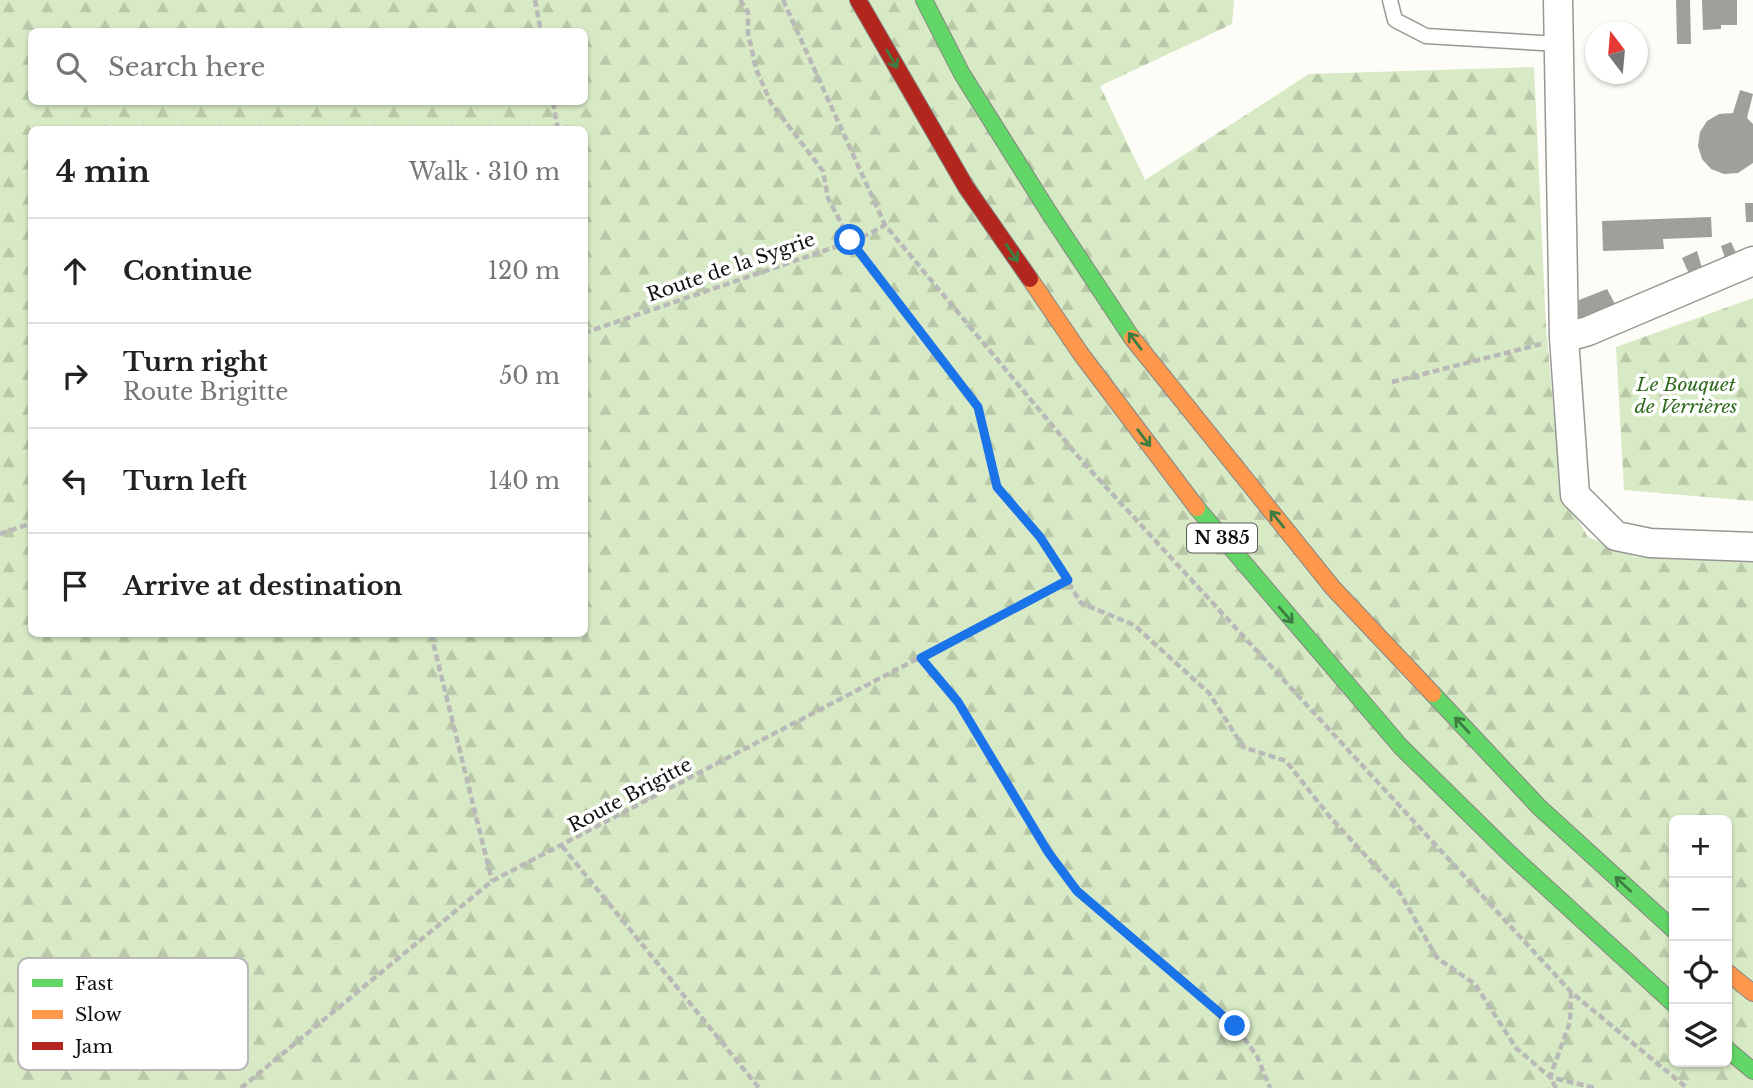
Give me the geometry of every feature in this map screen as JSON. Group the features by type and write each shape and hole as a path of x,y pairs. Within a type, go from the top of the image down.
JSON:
{"highway":[{"name":"N 385","path":"858,0 966,187 1081,354 1193,502 1401,747 1521,865 1669,999"},
{"name":"N 385","path":"924,0 962,74 1132,338 1237,471 1333,588 1539,807 1669,925"},
{"path":"1732,976 1753,993"},
{"path":"1732,1053 1753,1071"}],"street":[{"path":"1558,0 1564,338 1575,495 1616,536 1650,543 1753,547"},
{"path":"1564,338 1588,331 1753,261"}],"lane":[{"path":"1390,0 1395,20 1426,36 1559,44"}],"path":[{"path":"535,0 540,28"},
{"path":"740,0 748,12 748,33 756,69 771,103 823,171 828,198 850,240 978,407 997,487 1040,537 1081,603 1134,625 1209,693 1243,747 1286,761 1330,817 1400,893 1437,958 1475,984 1516,1048 1550,1077 1556,1088"},
{"path":"783,0 885,225 1082,461 1571,992 1687,1088"},
{"path":"554,105 557,126"},
{"name":"Route de la Sygrie","path":"588,332 861,238 885,225"},
{"path":"1392,382 1564,338"},
{"path":"0,534 28,524"},
{"name":"Route Brigitte","path":"241,1088 492,881 1068,580"},
{"path":"433,637 492,881"},
{"path":"921,658 958,702 1048,852 1077,891 1235,1026 1257,1056 1270,1088"},
{"path":"562,846 759,1088"},
{"path":"1550,1077 1570,1022 1571,992"},
{"path":"1550,1077 1595,1088"}],"green space":[{"path":"0,0 1234,0 1232,24 1100,86 1145,180 1309,74 1534,67 1546,327 1561,492 1588,537 1635,557 1753,560 1753,1088 0,1088"},
{"name":"Le Bouquet de Verrières","path":"1753,298 1753,501 1624,490 1616,347"}],"building":[{"path":"1676,0 1690,0 1691,44 1677,44"},
{"path":"1702,0 1737,0 1737,25 1721,25 1721,29 1703,30"},
{"path":"1740,90 1753,94 1747,118 1753,124 1753,163 1738,173 1724,174 1711,169 1702,159 1698,146 1700,132 1707,121 1719,114 1733,113"},
{"path":"1745,203 1753,203 1753,222 1746,222"},
{"path":"1711,217 1712,237 1663,239 1664,249 1603,251 1602,221"},
{"path":"1731,242 1736,253 1725,258 1721,246"},
{"path":"1697,251 1702,268 1689,274 1682,258"},
{"path":"1607,289 1615,304 1579,319 1579,300"}],"traffic: fast":[{"path":"924,0 962,74 1132,338"},
{"path":"1197,508 1401,747 1511,855 1669,999"},
{"path":"1433,694 1539,807 1669,925"},
{"path":"1732,1053 1753,1071"}],"traffic: slow":[{"path":"1030,279 1081,354 1197,508"},
{"path":"1132,338 1333,588 1433,694"},
{"path":"1732,976 1753,993"}],"traffic: jam":[{"path":"858,0 966,187 1030,279"}],"route":[{"path":"850,240 978,407 997,487 1040,537 1068,580 921,658 958,702 1048,852 1077,891 1235,1026"}]}
